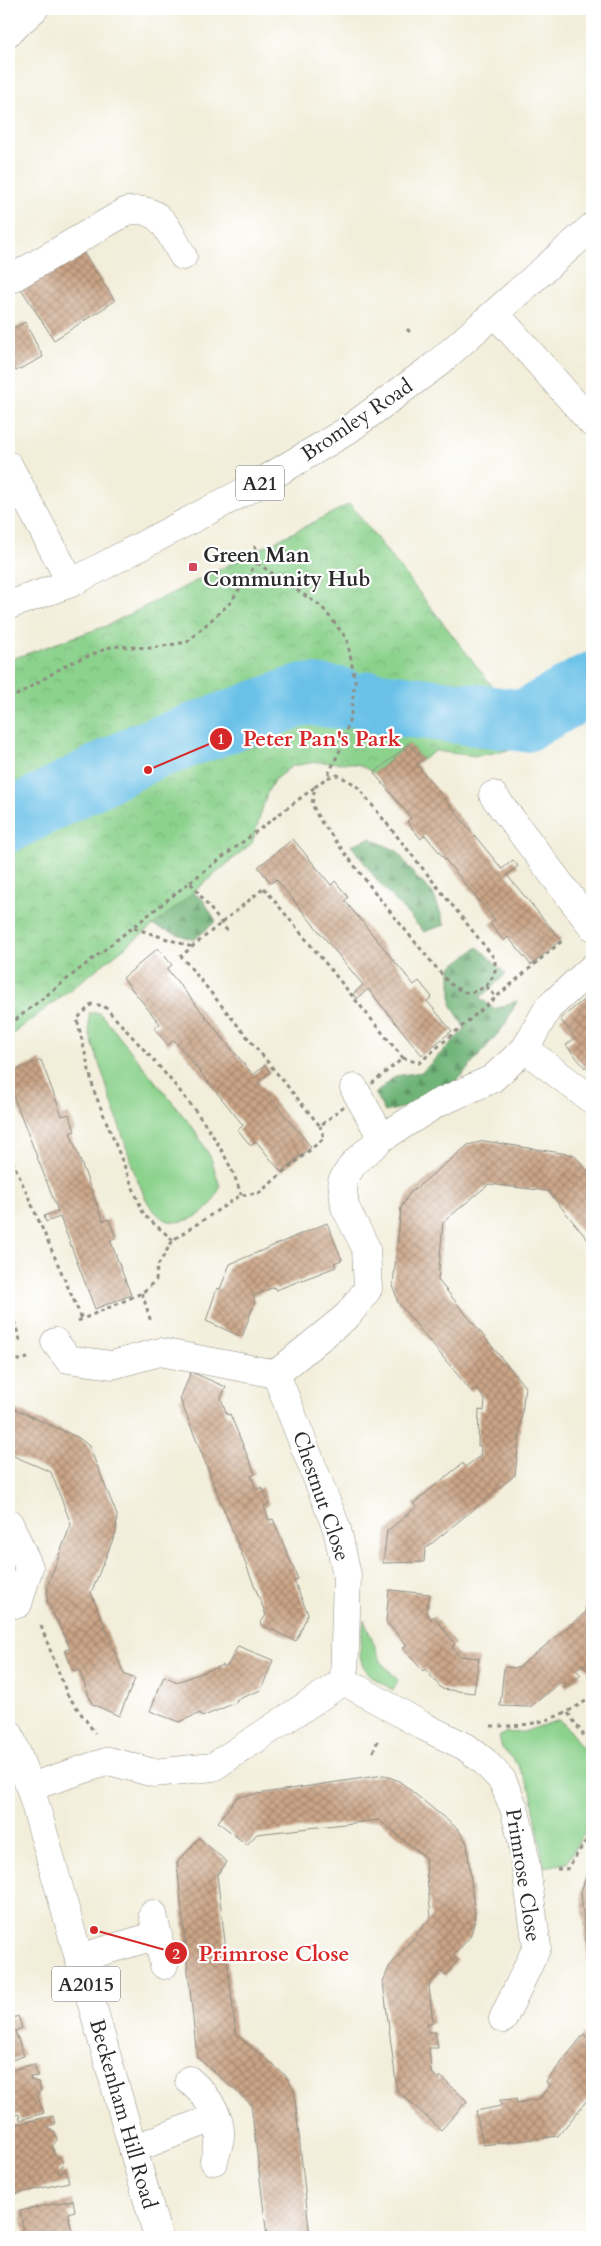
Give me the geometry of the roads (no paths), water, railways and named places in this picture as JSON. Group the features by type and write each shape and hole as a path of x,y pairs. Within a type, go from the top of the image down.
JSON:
{"street":[{"path":"9,32 34,9"},
{"path":"9,280 127,211 141,209 158,215 183,256"},
{"name":"Bromley Road","path":"9,604 71,583 253,487 345,432 436,364 592,227"},
{"path":"495,313 592,423"},
{"path":"9,466 71,583"},
{"path":"494,795 590,923"},
{"path":"55,1342 68,1359 112,1365 160,1352 276,1374 348,1315 368,1289 366,1248 345,1207 342,1181 354,1163 382,1138 436,1104 492,1079 525,1049 548,1008 592,968"},
{"path":"525,1049 592,1100"},
{"path":"357,1091 382,1138"},
{"name":"Chestnut Close","path":"276,1374 337,1529 347,1575 344,1682"},
{"path":"11,1536 29,1567 21,1594"},
{"path":"30,1787 108,1761 154,1773 213,1767 344,1682"},
{"name":"Primrose Close","path":"344,1682 425,1727 466,1747 484,1761 502,1780 514,1808 522,1840 537,1947 504,2018"},
{"name":"Beckenham Hill Road","path":"9,1732 30,1787 158,2237"},
{"path":"79,1958 155,1924 164,1965"},
{"path":"189,2080 206,2095 216,2117 220,2136 214,2160"},
{"path":"133,2149 216,2117"}],"waterway":[{"path":"371,702 525,721 592,683"},
{"path":"9,821 145,752 304,694 340,698"}],"place":[{"name":"Green Man Community Hub","path":"193,567"},
{"name":"Peter Pan's Park","path":"148,770"},
{"name":"Primrose Close","path":"94,1930"}]}
